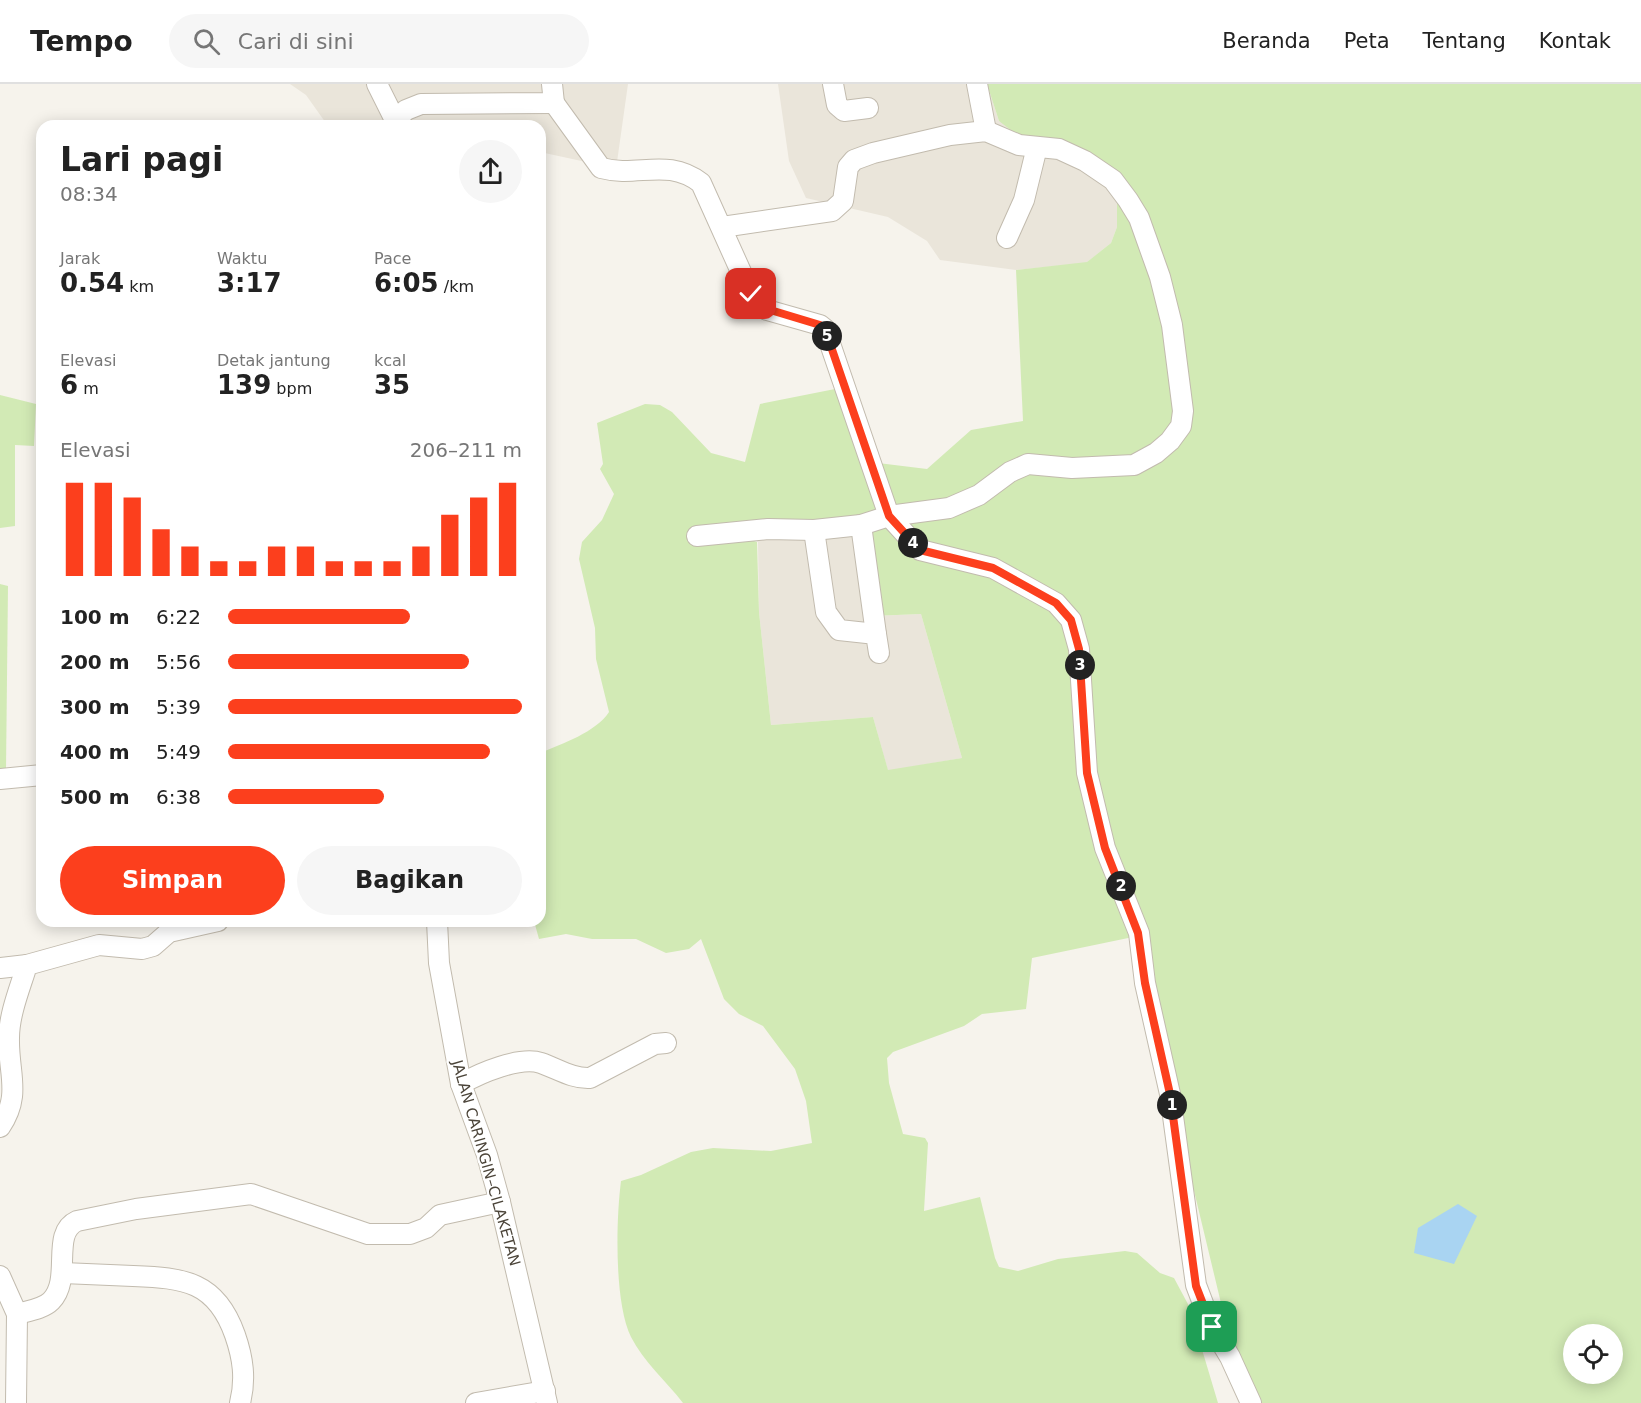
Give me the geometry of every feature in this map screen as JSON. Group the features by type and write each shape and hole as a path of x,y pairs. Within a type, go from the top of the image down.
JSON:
{"street":[{"path":"377,84 394,120"},
{"path":"833,84 837,105 844,111 868,108"},
{"path":"977,84 986,131"},
{"path":"398,120 406,110 421,104 553,93 601,168 613,171 687,172 701,183 751,294 759,304 767,309 820,325 825,329 889,516 920,550 993,568 1056,603 1071,620 1079,649 1087,773 1105,848 1138,933 1145,983 1170,1094 1196,1286 1212,1327 1230,1357 1251,1403"},
{"path":"697,536 768,529 814,530 861,525 889,516 949,508 979,495 1010,472 1028,464 1072,468 1134,465 1156,453 1170,441 1181,426 1184,411 1172,325 1160,277 1138,218 1113,180 1085,161 1059,149 1018,145 986,131 950,135 873,153 854,160 848,167 843,201 832,211 722,227"},
{"path":"1007,238 1024,200 1037,147"},
{"path":"814,530 829,620 839,630 877,644 861,525"},
{"path":"0,779 36,776"},
{"path":"0,968 27,965 99,945 142,949 153,946 170,932 192,927"},
{"name":"JALAN CARINGIN–CILAKETAN","path":"437,927 439,963 461,1084 488,1155 546,1397"},
{"path":"0,1127 9,1114 14,1097 9,1038 11,1021 27,965"},
{"path":"461,1084 483,1072 518,1063 538,1062 581,1079 590,1078 655,1044 666,1043"},
{"path":"17,1314 50,1302 63,1274 64,1231 69,1224 136,1209 252,1194 368,1234 410,1234 426,1228 440,1215 500,1202"},
{"path":"63,1274 169,1277 190,1282 207,1292 228,1317 243,1359 244,1388 240,1403"},
{"path":"0,1276 17,1314 16,1403"},
{"path":"476,1403 546,1397"}],"shaded area":[{"path":"290,84 628,84 617,162 600,165 546,153 546,120 324,120 306,95"},
{"path":"778,84 987,84 999,121 1108,167 1117,191 1117,227 1111,243 1086,263 1016,270 940,260 927,241 888,217 806,198 789,161"},
{"path":"866,528 873,616 921,614 962,758 888,771 873,717 771,725 759,612 758,542 737,535"}],"green space":[{"path":"987,84 1641,84 1641,1403 1245,1403 1133,937 1032,958 1026,1009 982,1014 964,1026 893,1052 887,1058 889,1083 903,1134 925,1138 928,1143 924,1211 980,1197 999,1267 1018,1271 1058,1259 1125,1251 1137,1253 1160,1273 1174,1278 1189,1306 1218,1403 683,1403 649,1363 631,1337 625,1322 619,1283 617,1238 621,1181 641,1175 691,1152 713,1148 771,1151 812,1143 806,1101 795,1069 763,1026 739,1014 724,999 701,939 689,949 666,953 636,939 592,939 566,934 539,939 536,927 546,927 546,750 596,726 609,712 596,659 595,628 579,559 582,542 602,520 614,494 600,469 603,464 597,423 645,404 660,405 672,412 711,453 745,462 760,404 840,388 870,462 927,469 971,430 1023,421 1016,270 1087,262 1111,243 1117,227 1117,191 1108,167 1026,142 999,121","holes":["866,528 872,616 921,614 962,758 888,770 873,717 771,725 759,612 757,542 740,536"]},
{"path":"0,395 36,404 34,446 15,445 15,526 0,528"},
{"path":"0,584 8,586 6,770 0,770"}],"water":[{"path":"1458,1204 1477,1216 1454,1264 1414,1253 1418,1228"}],"route":[{"path":"751,294 759,304 767,309 820,325 825,329 867,458 889,516 920,550 993,568 1056,603 1071,620 1079,649 1087,773 1105,848 1127,899 1138,933 1145,983 1170,1094 1196,1286 1212,1327"}]}
